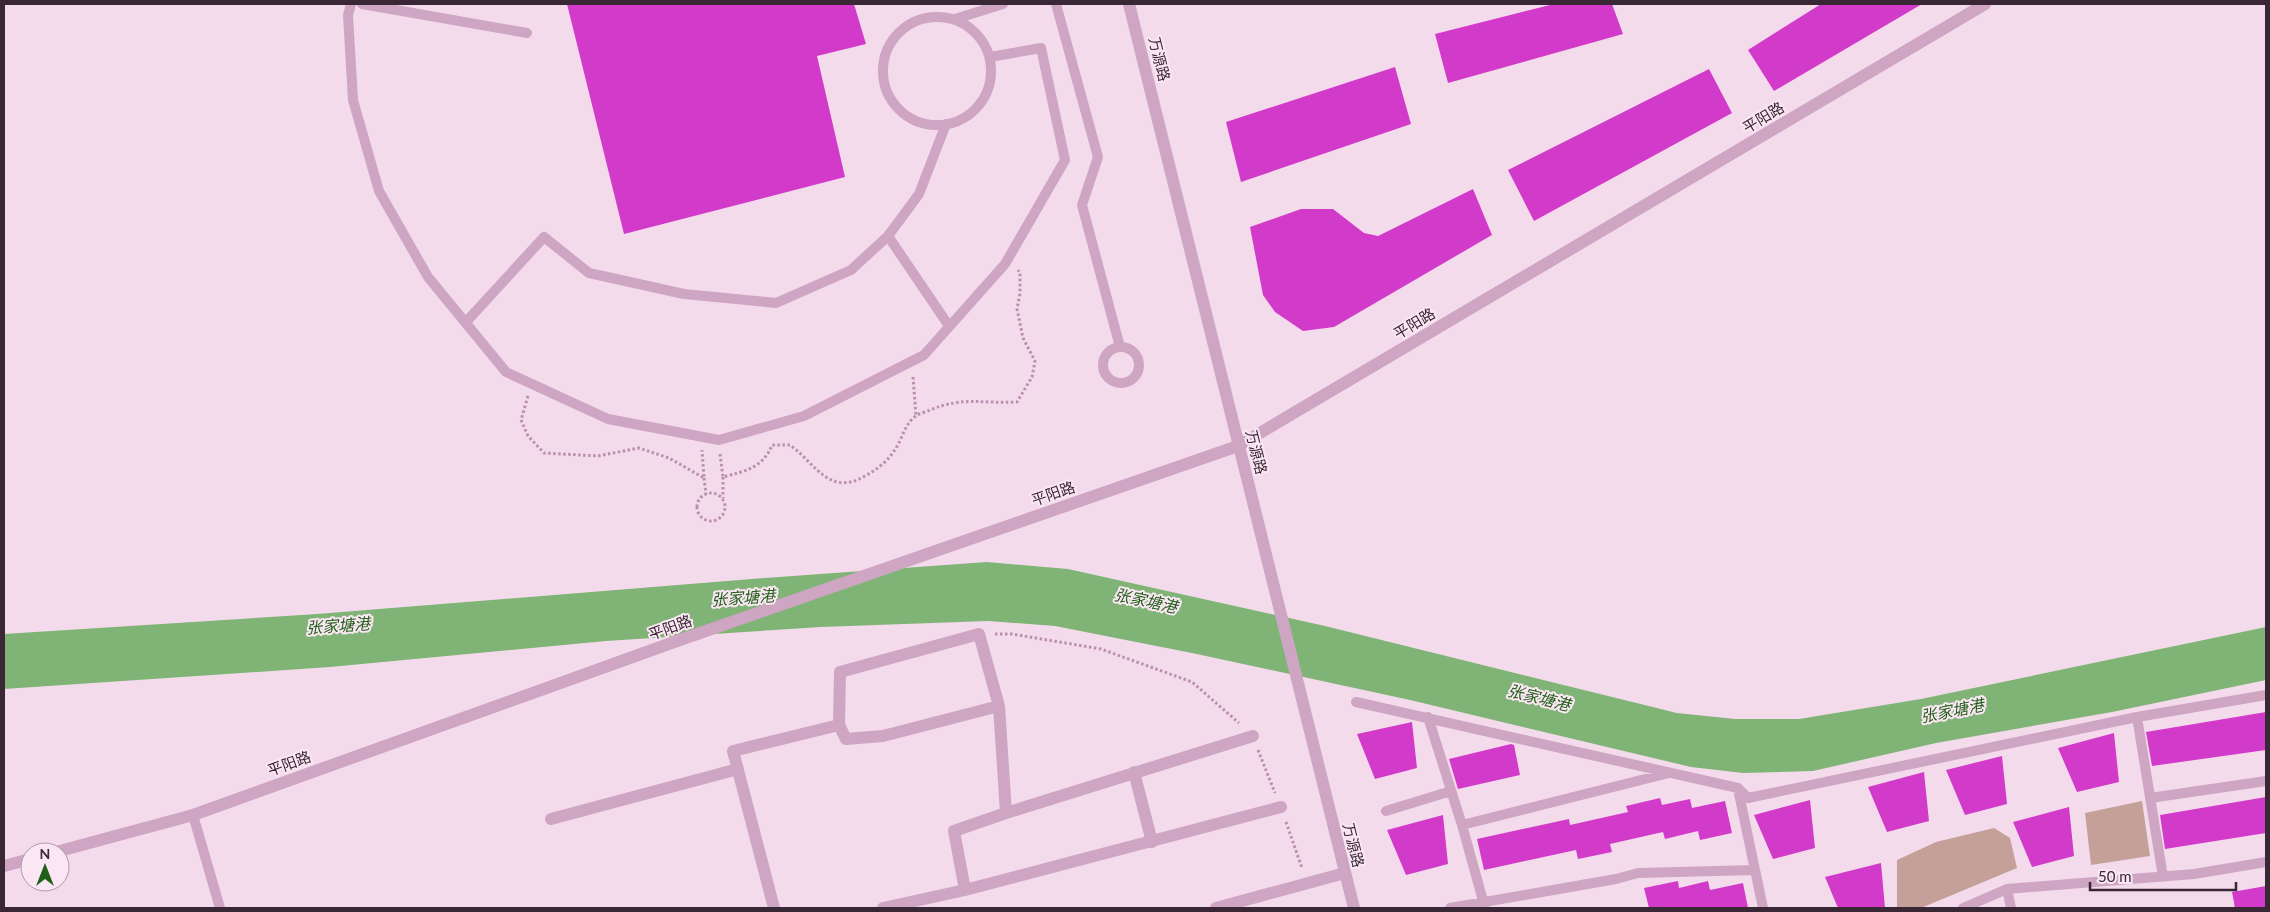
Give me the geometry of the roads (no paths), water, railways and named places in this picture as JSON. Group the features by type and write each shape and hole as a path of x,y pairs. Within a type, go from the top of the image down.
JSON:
{"street":[{"name":"万源路","path":"1130,4 1191,243 1238,446 1298,690 1354,908"},
{"name":"平阳路","path":"70,848 193,815 677,641 1238,446 1985,4"},
{"path":"999,706 883,736 846,739 839,725 840,672 979,634 999,706 1006,813"},
{"path":"774,908 733,751 839,725"},
{"path":"965,890 954,831 1134,772 1253,736"},
{"path":"551,819 738,769"},
{"path":"1134,772 1152,842"},
{"path":"883,908 965,890 1281,807"},
{"path":"4,866 20,862"},
{"path":"1216,908 1344,873"}],"lane":[{"path":"351,4 348,15 353,100 379,191 428,278 506,372 608,419 719,440 804,416 924,355 1009,257 1065,160 1041,48 990,57"},
{"path":"362,4 527,33"},
{"path":"955,19 1003,4"},
{"path":"1056,4 1098,157 1082,206 1120,347"},
{"path":"937,16 955,19 970,27 983,40 990,57 992,75 987,92 978,108 963,118 946,124 928,124 911,118 897,108 887,92 882,75 884,57 891,41 903,28 919,19 937,16"},
{"path":"466,322 544,237 589,273 684,294 776,303 851,270 888,236 920,194 946,124"},
{"path":"888,236 949,326"},
{"path":"1356,702 1738,788 1748,798 2137,717 2266,695"},
{"path":"1428,717 1462,825 1484,906"},
{"path":"2137,717 2163,877"},
{"path":"1462,825 1671,773"},
{"path":"2150,798 2266,781"},
{"path":"1738,788 1763,908"},
{"path":"1386,811 1451,792"},
{"path":"193,815 220,908"},
{"path":"1963,908 2007,889 2194,874 2266,862"},
{"path":"1450,908 1484,906 1638,873 1755,870"},
{"path":"2007,889 2011,908"}],"water":[{"name":"张家塘港","path":"987,562 1068,569 1325,626 1677,713 1735,719 1799,719 1921,699 2266,627 2266,680 2112,712 1936,743 1813,771 1743,773 1691,767 1410,700 1192,653 1055,626 988,621 821,627 606,641 330,667 4,689 4,634 317,614"}]}
